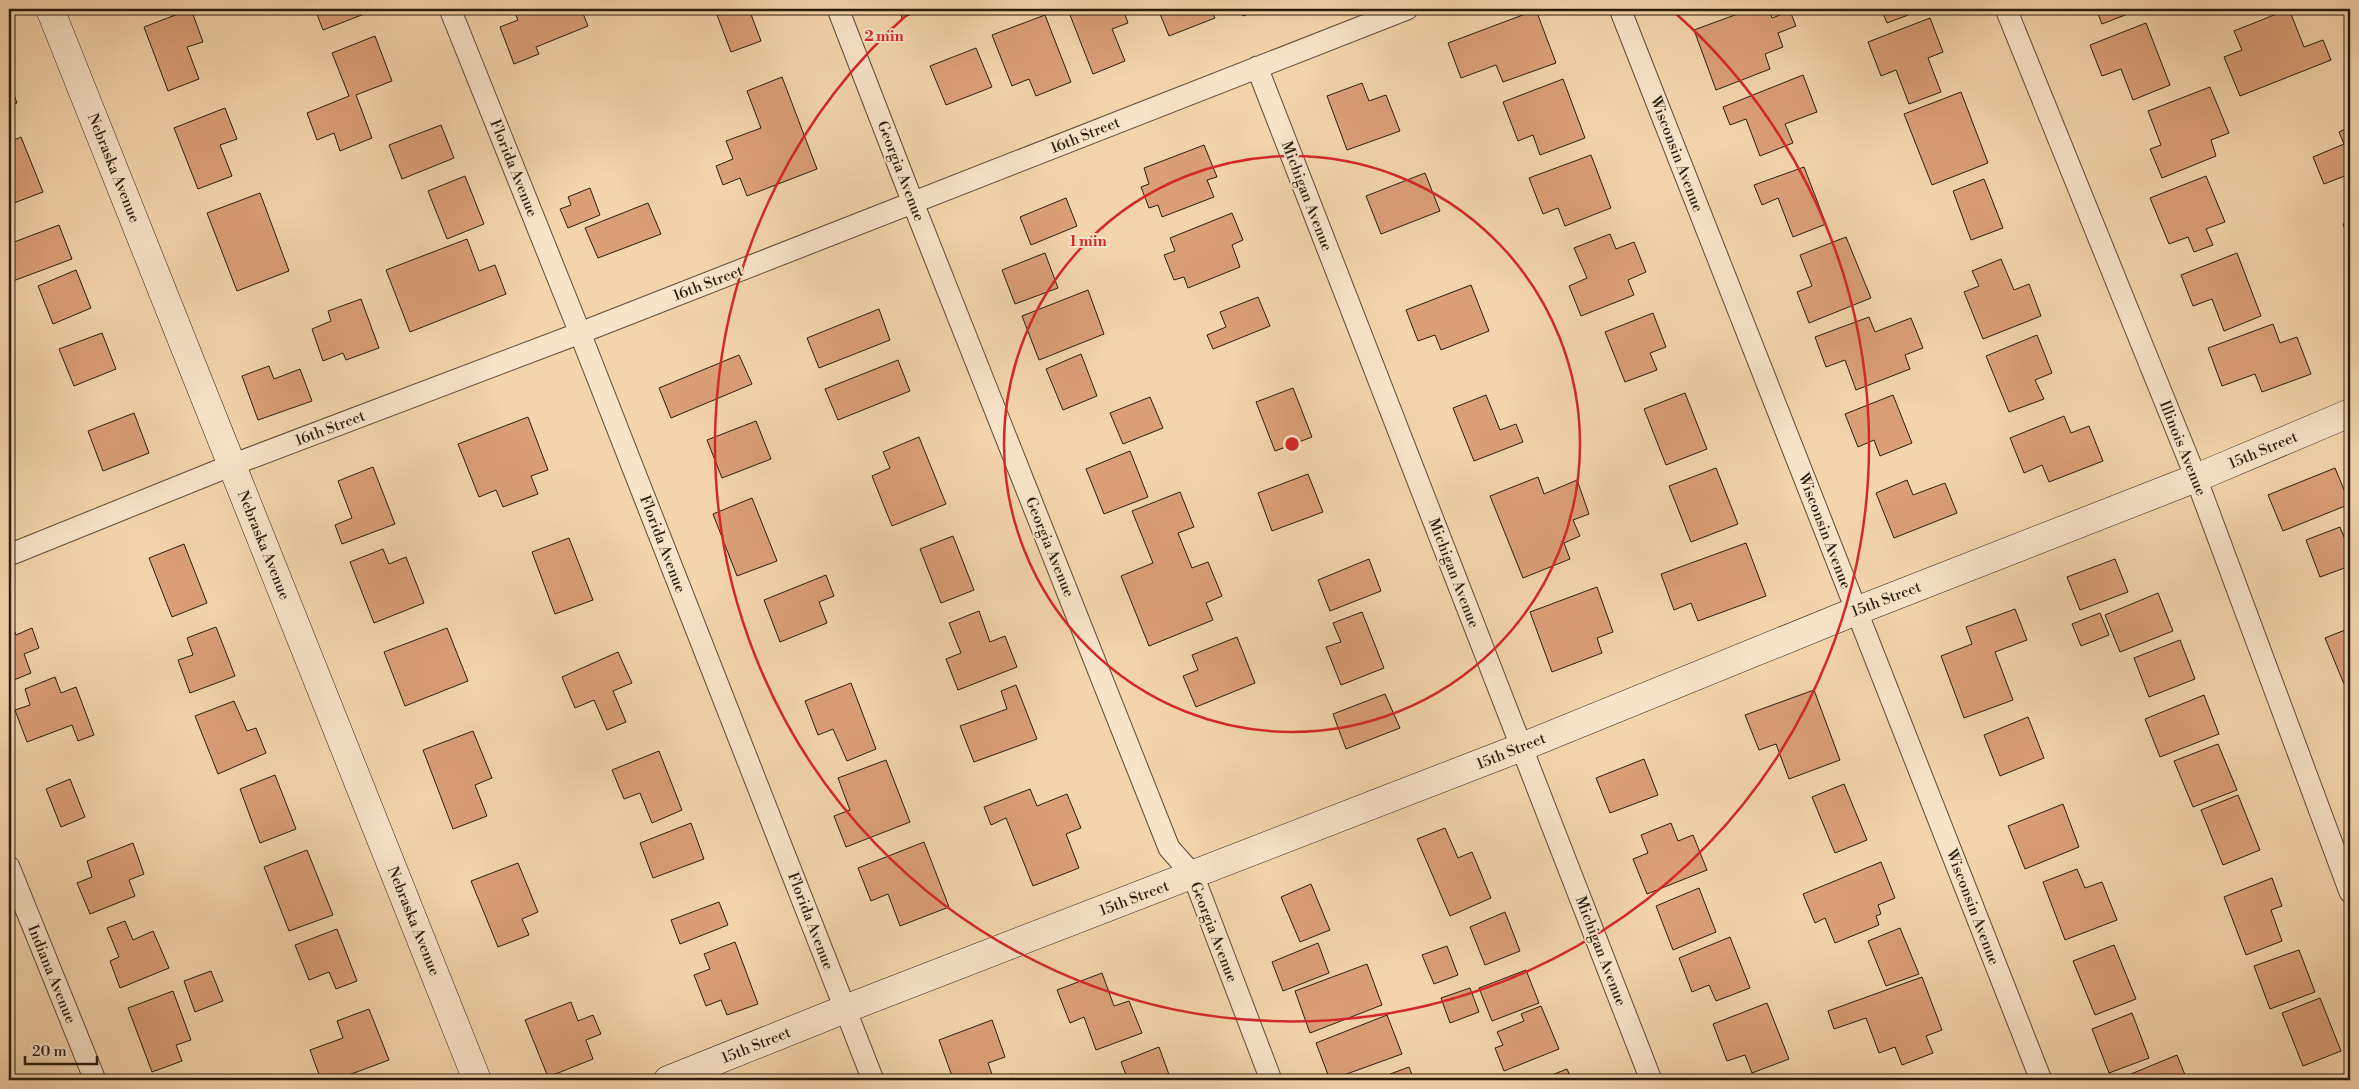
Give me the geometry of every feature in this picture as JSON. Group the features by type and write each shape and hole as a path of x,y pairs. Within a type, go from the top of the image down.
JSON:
{"street":[{"name":"Nebraska Avenue","path":"50,9 477,1080"},
{"name":"Florida Avenue","path":"450,9 580,333 874,1080"},
{"name":"Georgia Avenue","path":"838,9 913,203 1170,848 1193,876 1271,1080"},
{"name":"16th Street","path":"9,555 232,465 580,333 1407,9"},
{"name":"Wisconsin Avenue","path":"1620,9 2041,1080"},
{"name":"Illinois Avenue","path":"2006,9 2196,478 2350,892"},
{"name":"Michigan Avenue","path":"1256,67 1651,1080"},
{"name":"15th Street","path":"668,1080 845,1009 1193,876 1522,747 1856,611 2196,478 2350,413"},
{"name":"Indiana Avenue","path":"9,867 95,1080"}],"building":[{"path":"191,9 203,42 187,47 199,79 168,91 144,27"},
{"path":"315,9 377,9 323,30"},
{"path":"513,9 589,9 582,11 588,26 536,47 539,54 514,64 500,27 518,20"},
{"path":"733,9 749,9 761,41 731,52 717,15"},
{"path":"899,9 925,9 902,18"},
{"path":"1085,9 1123,9 1128,23 1112,29 1125,61 1093,74 1070,15"},
{"path":"1158,9 1211,9 1215,18 1169,36"},
{"path":"1240,9 1261,9 1243,16"},
{"path":"1751,9 1769,9 1772,18 1790,11 1796,26 1778,33 1783,47 1765,54 1770,69 1716,90 1694,30"},
{"path":"1881,9 1924,9 1887,23"},
{"path":"2075,9 2094,9 2078,15"},
{"path":"2096,9 2138,9 2138,10 2102,24"},
{"path":"2289,9 2304,47 2323,40 2331,60 2240,96 2224,57 2242,50 2234,31"},
{"path":"1536,10 1556,63 1503,82 1496,65 1461,78 1448,43"},
{"path":"1045,15 1071,82 1036,96 1029,79 1012,86 992,35"},
{"path":"1930,18 1943,52 1928,58 1941,92 1909,104 1896,70 1881,76 1868,42"},
{"path":"2146,23 2170,85 2133,100 2121,69 2102,76 2090,45"},
{"path":"375,36 392,81 356,95 372,138 340,151 334,133 317,140 307,113 349,96 332,53"},
{"path":"976,48 992,87 946,105 930,66"},
{"path":"1803,75 1817,112 1785,124 1793,143 1760,156 1746,119 1730,125 1723,107"},
{"path":"782,77 817,169 747,196 740,178 723,185 716,166 733,159 726,141 761,128 747,91"},
{"path":"1563,79 1585,138 1540,155 1533,135 1518,141 1503,102"},
{"path":"9,81 17,103 9,106"},
{"path":"1362,83 1369,101 1386,95 1400,131 1347,150 1327,96"},
{"path":"2210,87 2229,133 2211,140 2216,156 2162,178 2150,149 2161,145 2148,111"},
{"path":"1961,92 1988,163 1932,185 1904,114"},
{"path":"225,108 237,139 220,145 232,176 198,189 174,128"},
{"path":"441,125 454,158 402,179 389,145"},
{"path":"2350,127 2350,174 2324,184 2313,157 2344,144 2339,132"},
{"path":"21,137 43,192 14,203 9,190 9,142"},
{"path":"1204,145 1217,177 1207,180 1214,197 1162,217 1158,205 1149,208 1141,187 1149,184 1144,168"},
{"path":"1591,155 1611,208 1565,226 1558,208 1543,214 1529,178"},
{"path":"1804,167 1826,224 1793,237 1778,198 1762,205 1754,185"},
{"path":"1425,173 1440,211 1381,234 1366,196"},
{"path":"465,176 484,224 447,239 428,191"},
{"path":"2206,176 2225,222 2206,229 2213,245 2194,252 2188,237 2169,244 2150,198"},
{"path":"1984,179 2003,228 1971,240 1953,191"},
{"path":"590,188 600,215 568,228 560,209 571,205 568,197"},
{"path":"260,193 289,271 237,291 207,213"},
{"path":"1066,198 1077,226 1031,245 1020,217"},
{"path":"648,203 661,234 598,258 585,228"},
{"path":"1232,213 1243,240 1232,245 1240,267 1188,288 1184,277 1174,280 1164,255 1175,251 1170,238"},
{"path":"2350,221 2350,243 2343,224"},
{"path":"59,225 72,259 13,281 9,270 9,244"},
{"path":"1610,234 1616,249 1634,242 1646,272 1628,280 1634,295 1581,316 1569,286 1587,278 1574,248"},
{"path":"1846,237 1871,298 1809,323 1797,292 1812,286 1800,255"},
{"path":"467,239 479,271 495,265 506,294 410,332 386,270"},
{"path":"1045,253 1058,288 1015,304 1002,270"},
{"path":"2237,253 2261,316 2224,331 2212,299 2193,306 2181,275"},
{"path":"2001,259 2014,290 2029,284 2041,316 1983,339 1964,292 1979,286 1972,271"},
{"path":"76,270 91,308 53,324 38,286"},
{"path":"1471,285 1489,331 1441,350 1435,335 1418,341 1406,310"},
{"path":"1088,290 1104,334 1039,360 1022,316"},
{"path":"1258,297 1270,326 1213,349 1207,335 1226,327 1220,312"},
{"path":"361,299 379,348 346,360 343,353 323,361 312,329 331,321 328,311"},
{"path":"879,309 890,340 819,368 807,338"},
{"path":"1653,313 1666,347 1650,353 1657,370 1625,382 1605,332"},
{"path":"1869,317 1875,332 1911,318 1923,348 1905,355 1910,369 1856,390 1845,360 1826,367 1815,337"},
{"path":"2273,324 2280,343 2297,337 2311,374 2262,392 2255,374 2222,386 2208,348"},
{"path":"102,333 116,369 74,386 59,349"},
{"path":"2037,335 2052,373 2035,380 2044,399 2009,412 1986,356"},
{"path":"1081,354 1097,396 1063,410 1046,369"},
{"path":"739,355 752,384 671,418 659,388"},
{"path":"898,360 910,391 838,420 825,389"},
{"path":"269,366 274,379 300,369 312,401 258,420 242,376"},
{"path":"1293,388 1312,437 1275,451 1256,402"},
{"path":"1685,393 1707,449 1666,465 1644,409"},
{"path":"1486,395 1500,430 1516,424 1523,442 1474,461 1453,408"},
{"path":"1893,395 1912,443 1880,456 1874,440 1858,447 1845,414"},
{"path":"1150,397 1163,428 1123,444 1110,413"},
{"path":"134,413 149,453 103,471 88,431"},
{"path":"2064,416 2071,433 2089,426 2103,461 2049,482 2042,465 2024,473 2010,438"},
{"path":"528,417 548,470 531,476 538,494 503,507 496,490 479,497 458,444"},
{"path":"756,421 771,459 722,478 707,440"},
{"path":"919,437 946,504 892,526 872,476 890,468 883,452"},
{"path":"1130,451 1148,497 1104,514 1086,469"},
{"path":"373,467 395,524 342,544 335,525 352,518 338,481"},
{"path":"1716,468 1738,524 1691,542 1669,486"},
{"path":"2335,468 2350,504 2283,531 2268,495"},
{"path":"1308,474 1323,512 1272,531 1258,493"},
{"path":"1538,477 1544,494 1577,480 1589,514 1573,520 1580,536 1564,543 1570,559 1523,578 1490,496"},
{"path":"1907,480 1913,495 1945,483 1957,513 1894,538 1876,493"},
{"path":"1180,492 1194,527 1178,533 1192,568 1208,562 1222,596 1206,603 1213,620 1149,646 1121,576 1153,563 1132,511"},
{"path":"752,498 777,561 737,576 713,514"},
{"path":"2340,527 2350,552 2350,566 2320,577 2306,540"},
{"path":"953,536 974,590 941,603 920,549"},
{"path":"569,538 593,600 555,614 532,552"},
{"path":"1746,543 1766,596 1698,621 1691,603 1674,610 1661,574"},
{"path":"184,544 207,603 172,617 149,558"},
{"path":"383,549 389,564 406,557 424,603 374,623 350,562"},
{"path":"1369,559 1381,591 1330,611 1318,580"},
{"path":"2115,559 2128,592 2080,610 2067,577"},
{"path":"826,575 834,596 819,602 827,623 780,642 764,600"},
{"path":"1597,587 1613,632 1597,638 1602,653 1552,672 1530,612"},
{"path":"2158,593 2173,631 2120,652 2105,615"},
{"path":"2015,609 2027,640 1995,652 2013,700 1964,718 1941,656 1972,644 1966,627"},
{"path":"979,611 990,642 1005,636 1017,667 958,690 946,659 961,653 949,623"},
{"path":"1362,612 1384,668 1341,685 1326,647 1341,642 1333,623"},
{"path":"2100,613 2109,635 2081,646 2072,624"},
{"path":"9,616 16,635 32,628 39,648 24,654 31,673 9,682"},
{"path":"216,627 235,676 190,693 178,660 193,655 187,638"},
{"path":"447,628 468,681 405,706 384,652"},
{"path":"2350,628 2350,682 2344,684 2325,638"},
{"path":"1237,637 1255,683 1196,707 1183,676 1198,670 1192,655"},
{"path":"2180,640 2195,679 2149,697 2134,658"},
{"path":"618,652 632,683 613,691 626,722 607,730 594,700 575,708 562,677"},
{"path":"55,677 61,693 76,687 94,735 78,741 72,725 27,742 15,710 30,705 25,689"},
{"path":"851,683 876,749 847,761 833,729 818,735 805,701"},
{"path":"1016,685 1037,739 974,762 960,726 1007,709 1001,691"},
{"path":"1814,690 1840,760 1789,779 1776,744 1759,750 1745,715"},
{"path":"1385,694 1400,728 1346,749 1333,714"},
{"path":"2204,695 2219,734 2160,757 2145,719"},
{"path":"234,701 247,731 256,728 266,753 218,774 195,716"},
{"path":"2028,717 2044,758 2000,776 1984,735"},
{"path":"473,731 492,778 475,785 487,816 453,829 423,750"},
{"path":"2218,744 2237,790 2193,807 2174,761"},
{"path":"659,751 682,810 652,823 640,793 624,799 612,770"},
{"path":"1644,759 1658,795 1610,813 1596,778"},
{"path":"886,760 910,822 846,847 834,816 850,810 838,778"},
{"path":"275,775 296,829 260,843 240,789"},
{"path":"70,779 85,817 61,827 46,789"},
{"path":"1844,784 1867,840 1835,853 1812,797"},
{"path":"1030,789 1037,806 1067,794 1081,828 1066,834 1079,868 1033,886 1006,818 991,825 984,807"},
{"path":"2238,795 2260,850 2223,865 2201,810"},
{"path":"2063,804 2079,847 2025,869 2008,826"},
{"path":"691,823 704,859 653,878 640,843"},
{"path":"1671,823 1678,841 1693,835 1707,870 1647,894 1633,859 1648,853 1641,835"},
{"path":"1445,828 1458,858 1472,852 1491,898 1450,916 1417,839"},
{"path":"924,842 949,907 900,926 888,894 871,901 858,868"},
{"path":"133,843 144,874 129,880 135,896 90,914 77,883 92,877 87,861"},
{"path":"307,850 333,915 289,931 264,867"},
{"path":"1881,862 1895,898 1878,905 1881,914 1876,916 1879,925 1835,943 1825,918 1815,923 1803,894"},
{"path":"518,863 538,912 522,919 529,935 498,947 471,881"},
{"path":"2077,869 2085,888 2102,882 2117,920 2065,940 2043,882"},
{"path":"2272,878 2282,906 2271,910 2282,941 2246,955 2224,897"},
{"path":"1311,884 1330,930 1300,942 1281,897"},
{"path":"1699,888 1716,932 1673,950 1656,906"},
{"path":"719,902 728,925 680,944 671,920"},
{"path":"1505,912 1520,951 1485,965 1470,927"},
{"path":"125,921 133,940 153,931 169,968 120,988 110,961 119,957 107,928"},
{"path":"1900,928 1919,974 1886,986 1868,941"},
{"path":"337,929 357,981 336,989 329,972 309,980 295,945"},
{"path":"1730,937 1750,988 1716,1001 1709,985 1692,992 1679,958"},
{"path":"735,942 758,1004 727,1015 721,1000 706,1006 694,975 710,969 704,954"},
{"path":"1318,943 1329,973 1283,991 1272,962"},
{"path":"2114,945 2136,999 2095,1015 2073,961"},
{"path":"1447,946 1458,975 1434,984 1422,955"},
{"path":"2299,950 2315,992 2270,1009 2254,966"},
{"path":"1367,964 1382,1005 1310,1033 1295,991"},
{"path":"1526,970 1539,1003 1492,1021 1479,988"},
{"path":"211,971 223,1001 195,1012 184,981"},
{"path":"1102,973 1114,1006 1129,1001 1142,1033 1096,1050 1084,1017 1070,1023 1057,990"},
{"path":"1922,977 1942,1030 1926,1036 1933,1053 1902,1065 1895,1047 1879,1053 1866,1018 1834,1029 1828,1011"},
{"path":"1470,988 1479,1012 1450,1023 1441,998"},
{"path":"173,991 191,1040 176,1045 182,1061 152,1072 128,1008"},
{"path":"2320,998 2341,1051 2303,1066 2282,1013"},
{"path":"571,1002 578,1021 593,1015 601,1034 586,1040 593,1059 548,1077 525,1020"},
{"path":"1767,1003 1789,1059 1752,1073 1745,1055 1727,1061 1713,1024"},
{"path":"1541,1006 1559,1049 1504,1071 1495,1048 1503,1045 1497,1032 1524,1021 1521,1014"},
{"path":"369,1009 389,1060 335,1080 321,1080 310,1050 343,1038 337,1021"},
{"path":"2132,1013 2149,1058 2109,1073 2092,1029"},
{"path":"1387,1015 1402,1054 1330,1080 1316,1043"},
{"path":"992,1020 1005,1057 988,1063 994,1080 941,1080 952,1076 939,1040"},
{"path":"1159,1047 1171,1080 1128,1080 1121,1062"},
{"path":"2177,1055 2187,1080 2133,1080 2131,1074"},
{"path":"1409,1067 1414,1080 1374,1080"},
{"path":"1567,1069 1572,1080 1539,1080"},
{"path":"1012,1074 1015,1080 996,1080"}]}
